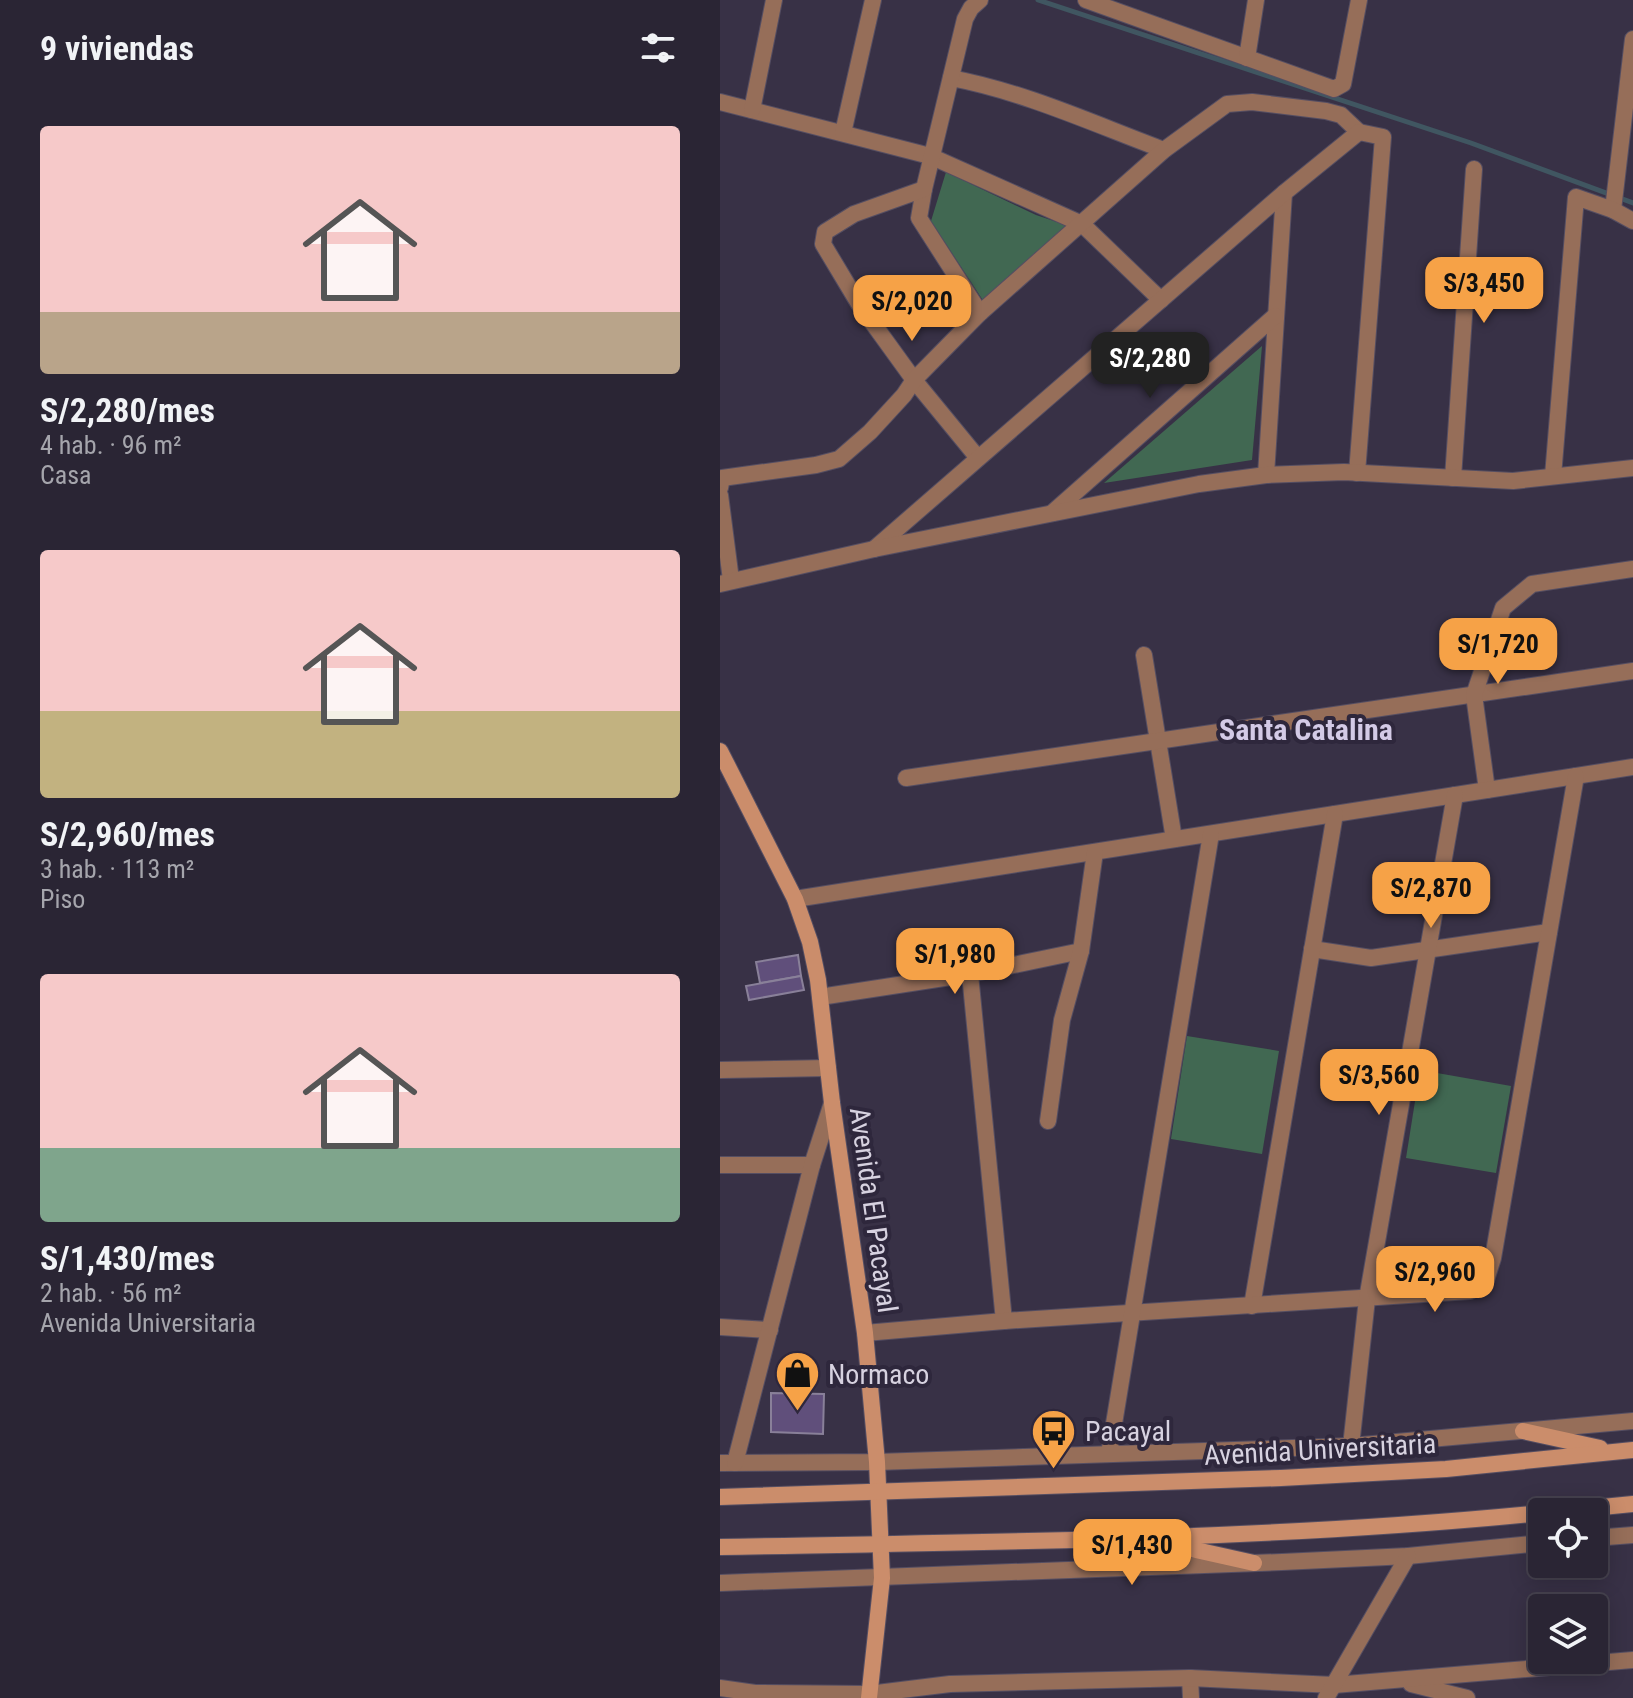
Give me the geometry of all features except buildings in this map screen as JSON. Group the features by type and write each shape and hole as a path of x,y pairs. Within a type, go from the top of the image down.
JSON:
{"street":[{"path":"752,110 774,0"},
{"path":"843,133 873,0"},
{"path":"980,0 965,19 930,156 919,218 980,313"},
{"path":"1086,0 1128,7 1247,58 1334,89 1343,84"},
{"path":"1247,58 1256,0"},
{"path":"1341,115 1343,84 1359,0"},
{"path":"1613,210 1633,39"},
{"path":"951,78 985,84 1025,97 1164,150"},
{"path":"720,102 930,156 1082,224 1161,300"},
{"path":"720,488 722,478 839,459 870,432 914,380 980,313 1164,150 1227,104 1252,102 1341,115 1359,132 1383,137 1357,473"},
{"path":"874,549 1284,193 1359,132"},
{"path":"1453,478 1474,169"},
{"path":"924,189 854,214 825,232 823,244 859,304 914,380 978,458"},
{"path":"1266,475 1284,193"},
{"path":"1553,476 1576,197 1633,221"},
{"path":"1051,514 1275,316"},
{"path":"720,495 726,582 1199,484 1266,475 1357,473 1513,481 1633,468"},
{"path":"1487,790 1474,695 1503,608 1532,584 1633,569"},
{"path":"1144,655 1174,839"},
{"path":"906,778 1633,671"},
{"name":"Avenida El Pacayal","path":"720,751 795,899 810,942 820,997 865,1333 877,1462 882,1578 869,1696"},
{"path":"795,899 1633,767"},
{"path":"865,1333 1470,1291 1486,1280 1493,1258 1576,776"},
{"path":"1351,1446 1367,1299 1455,795"},
{"path":"1252,1306 1335,814"},
{"path":"1109,1454 1211,834"},
{"path":"1048,1121 1062,1020 1081,951 1095,852"},
{"path":"1312,949 1371,958 1549,932"},
{"path":"820,997 970,974 1081,951"},
{"path":"970,974 1004,1321"},
{"path":"720,1070 828,1068"},
{"path":"832,1103 812,1165 770,1330 727,1463 877,1462 1351,1446 1633,1421"},
{"path":"720,1165 812,1165"},
{"path":"720,1327 770,1330"},
{"path":"1523,1431 1625,1451"},
{"name":"Avenida Universitaria","path":"720,1497 1281,1478 1446,1469 1625,1451"},
{"path":"1608,1506 1633,1504"},
{"path":"720,1547 1135,1537 1360,1527 1528,1514"},
{"path":"1608,1537 1633,1535"},
{"path":"1135,1537 1254,1563"},
{"path":"720,1583 1408,1556 1528,1544"},
{"path":"1330,1692 1408,1556"},
{"path":"720,1688 755,1693 869,1696 950,1684 1190,1678 1330,1692 1398,1680 1633,1660"},
{"path":"1190,1678 1191,1698"},
{"path":"1398,1680 1448,1696 1467,1698"}],"green space":[{"path":"946,172 1036,215 1069,226 984,302 931,221"},
{"path":"1262,346 1252,460 1104,483"},
{"path":"1187,1036 1279,1051 1262,1154 1171,1139"},
{"path":"1420,1070 1511,1086 1496,1173 1406,1158"}],"waterway":[{"path":"1038,0 1471,143 1633,203"}],"place":[{"name":"Normaco","path":"797,1413"},
{"name":"Pacayal","path":"1054,1470"}],"district":[{"name":"Santa Catalina","path":"1306,730"}]}
